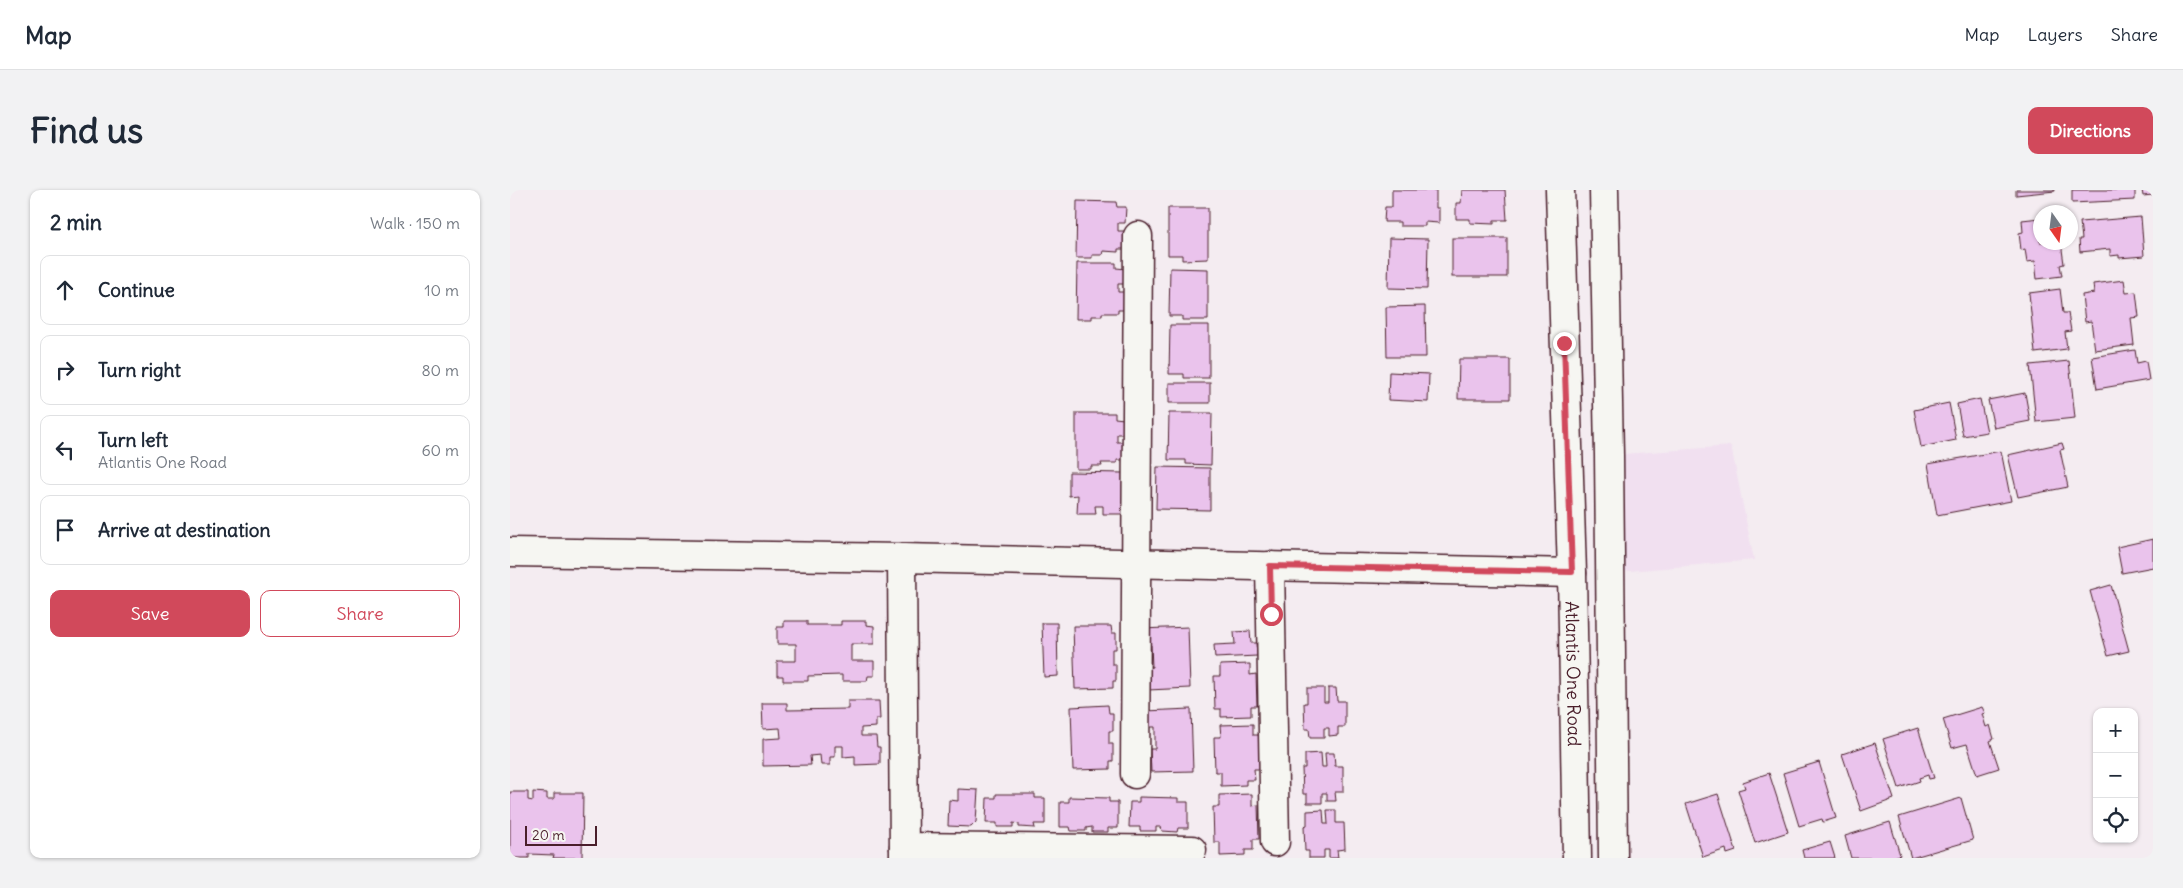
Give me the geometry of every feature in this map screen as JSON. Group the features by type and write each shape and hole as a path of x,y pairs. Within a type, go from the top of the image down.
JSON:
{"street":[{"name":"Atlantis One Road","path":"1560,190 1572,572 1577,858"},
{"name":"Atlantis One Road","path":"1604,190 1613,858"},
{"path":"1135,774 1138,236"},
{"path":"510,552 1572,572"},
{"path":"902,558 904,852 1192,850"},
{"path":"1270,566 1275,842"}],"shaded area":[{"path":"1731,446 1754,560 1618,572 1609,455"}],"building":[{"path":"1392,190 1436,190 1436,208 1439,208 1439,223 1425,222 1425,226 1400,226 1400,222 1384,222 1385,207 1392,207"},
{"path":"1462,190 1505,190 1507,220 1494,220 1494,224 1470,223 1470,219 1456,219 1456,203 1461,203"},
{"path":"2016,190 2055,190 2055,191 2016,195"},
{"path":"2072,190 2135,190 2135,200 2072,203"},
{"path":"2142,190 2153,190 2153,195 2143,196"},
{"path":"1077,201 1116,202 1117,207 1126,207 1125,223 1118,223 1118,231 1127,231 1127,249 1118,249 1118,252 1103,251 1102,255 1092,255 1092,258 1076,258"},
{"path":"1168,208 1208,208 1208,259 1182,260 1182,255 1168,255"},
{"path":"2141,217 2144,256 2119,258 2119,255 2110,256 2110,249 2080,252 2079,239 2082,239 2080,222"},
{"path":"2033,219 2033,250 2062,250 2064,264 2060,265 2062,276 2037,279 2035,261 2027,262 2025,249 2021,250 2019,233 2023,232 2022,220"},
{"path":"1389,238 1428,239 1427,289 1388,288"},
{"path":"1452,238 1507,238 1507,277 1452,277"},
{"path":"1077,263 1116,263 1116,268 1126,269 1125,284 1118,284 1118,292 1127,292 1127,310 1118,310 1118,313 1102,313 1102,316 1092,316 1092,319 1076,319"},
{"path":"1170,268 1208,269 1208,320 1182,320 1182,316 1169,316"},
{"path":"2124,280 2126,293 2136,292 2139,317 2131,318 2134,345 2095,350 2091,321 2085,322 2082,295 2094,293 2093,284"},
{"path":"2060,289 2063,313 2068,313 2071,331 2065,332 2067,349 2035,353 2029,293"},
{"path":"1425,306 1426,357 1387,357 1386,307"},
{"path":"1170,325 1209,325 1209,378 1184,378 1184,374 1169,374"},
{"path":"2135,350 2137,363 2146,361 2149,380 2097,389 2092,357"},
{"path":"1459,359 1510,359 1510,399 1458,399"},
{"path":"2069,361 2075,418 2036,422 2030,365"},
{"path":"1389,372 1429,374 1428,402 1388,400"},
{"path":"1169,383 1210,383 1210,403 1169,403"},
{"path":"2025,393 2030,421 1994,428 1988,400"},
{"path":"1980,399 1987,432 1963,436 1957,404"},
{"path":"1949,403 1956,440 1921,447 1914,410"},
{"path":"1076,413 1115,413 1115,418 1124,419 1124,434 1117,434 1117,442 1126,442 1126,460 1117,460 1117,463 1101,463 1102,466 1091,466 1091,469 1076,469"},
{"path":"1169,413 1212,413 1211,465 1186,464 1186,460 1168,460"},
{"path":"2062,443 2064,449 2060,450 2068,487 2018,497 2008,455"},
{"path":"2001,451 2011,501 1937,515 1928,464"},
{"path":"1157,467 1210,468 1210,510 1156,509"},
{"path":"1069,472 1123,473 1123,514 1103,514 1103,506 1095,506 1096,514 1077,514 1078,495 1069,496"},
{"path":"2153,539 2153,567 2122,573 2117,547"},
{"path":"2111,585 2129,651 2108,656 2090,591"},
{"path":"784,621 807,621 807,625 841,625 841,621 866,621 866,625 874,626 874,644 851,644 851,661 874,661 874,676 868,676 867,681 842,681 842,675 808,676 808,681 783,681 783,676 777,676 777,661 796,661 796,644 777,644 777,627 784,627"},
{"path":"1042,623 1057,623 1058,676 1044,677"},
{"path":"1073,626 1111,626 1112,633 1116,633 1116,649 1112,649 1112,664 1116,664 1116,681 1113,681 1113,688 1075,689"},
{"path":"1188,627 1190,688 1148,690 1147,667 1152,667 1151,645 1143,645 1142,629"},
{"path":"1250,631 1251,643 1256,643 1257,656 1215,658 1214,645 1235,644 1234,632"},
{"path":"1250,664 1250,675 1256,674 1257,706 1251,706 1251,716 1221,717 1221,709 1215,709 1214,676 1220,676 1220,665"},
{"path":"1307,688 1324,688 1324,702 1328,702 1328,688 1336,688 1337,701 1345,701 1345,727 1338,727 1338,735 1329,736 1329,728 1324,728 1324,738 1310,738 1309,729 1305,729 1304,703 1307,703"},
{"path":"848,701 879,701 880,719 876,719 876,727 861,728 861,736 876,736 877,747 880,747 880,764 855,765 855,756 843,757 843,746 835,746 835,757 830,757 830,765 821,765 820,755 810,756 811,765 763,766 763,739 781,738 780,728 763,729 762,703 787,703 787,710 848,709"},
{"path":"1108,705 1109,713 1113,713 1113,731 1109,731 1109,744 1113,744 1113,761 1110,761 1110,769 1073,770 1071,707"},
{"path":"1982,707 1985,713 1982,714 1986,727 1990,725 1994,739 1990,741 1999,768 1977,775 1967,744 1952,748 1943,719"},
{"path":"1191,709 1193,771 1151,772 1150,749 1155,749 1155,727 1146,727 1145,711"},
{"path":"1253,724 1253,735 1259,735 1260,769 1254,769 1255,780 1246,780 1246,785 1221,786 1221,772 1215,772 1214,737 1221,737 1220,725"},
{"path":"1918,728 1934,778 1929,779 1928,775 1919,778 1920,781 1899,788 1883,739"},
{"path":"1875,743 1894,799 1861,811 1842,754"},
{"path":"1321,753 1322,767 1326,767 1325,753 1334,753 1335,766 1343,766 1343,792 1335,792 1336,801 1327,801 1327,793 1322,793 1322,803 1307,803 1307,794 1303,794 1302,768 1305,768 1305,754"},
{"path":"1819,762 1836,818 1823,822 1822,819 1799,826 1783,773"},
{"path":"1769,773 1788,832 1755,843 1738,790 1745,788 1743,782"},
{"path":"958,789 978,790 976,822 971,827 948,826 949,800 958,801"},
{"path":"510,792 528,792 528,800 533,801 533,792 547,793 547,799 554,799 554,793 583,793 582,858 553,858 554,855 529,854 529,858 510,858"},
{"path":"996,794 1035,794 1035,798 1045,798 1045,824 1034,824 1035,828 1019,827 1019,824 1013,823 1013,827 997,827 997,823 986,823 987,798 996,798"},
{"path":"1252,794 1252,806 1258,805 1259,839 1253,839 1253,850 1245,850 1245,855 1220,856 1220,842 1214,842 1213,807 1219,807 1219,795"},
{"path":"1718,794 1736,851 1727,854 1726,849 1703,857 1686,804"},
{"path":"1069,797 1109,798 1109,802 1118,802 1118,828 1108,828 1108,832 1092,832 1092,827 1086,828 1086,831 1071,831 1070,827 1060,827 1060,802 1069,802"},
{"path":"1139,797 1178,798 1178,802 1188,802 1188,828 1178,828 1177,832 1162,831 1161,827 1156,827 1156,831 1140,831 1140,827 1129,827 1130,802 1139,802"},
{"path":"1961,798 1973,840 1911,858 1899,817"},
{"path":"1323,810 1324,824 1328,824 1327,810 1336,810 1336,823 1344,823 1345,849 1337,850 1338,858 1329,858 1329,850 1324,850 1324,858 1309,858 1309,851 1305,851 1304,826 1307,825 1307,811"},
{"path":"1890,822 1900,855 1891,858 1851,858 1845,836"},
{"path":"1830,842 1835,858 1804,858 1802,850"}],"route":[{"path":"1271,614 1270,566 1572,572 1564,343"}]}
